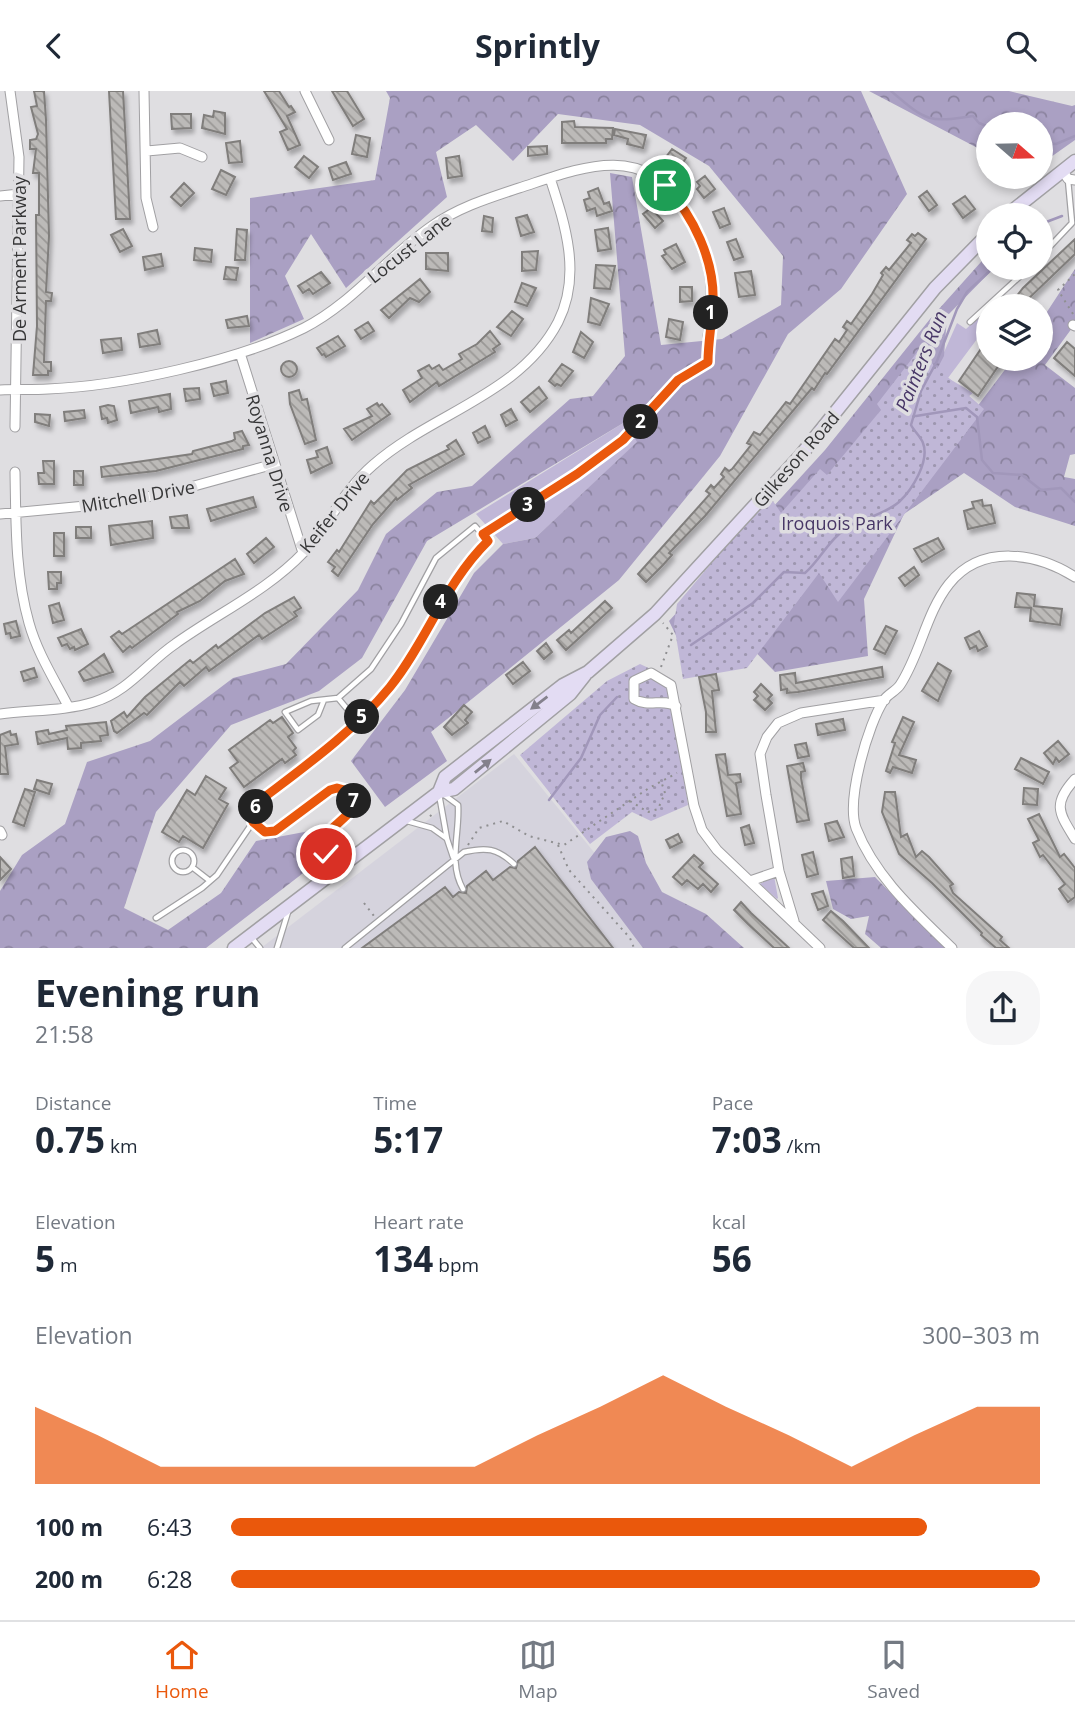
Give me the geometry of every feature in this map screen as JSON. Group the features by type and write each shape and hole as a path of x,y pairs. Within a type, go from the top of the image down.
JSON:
{"street":[{"name":"De Arment Parkway","path":"10,91 19,157 15,427"},
{"path":"145,91 146,198 153,227"},
{"path":"305,91 329,140"},
{"path":"146,151 180,148 202,157"},
{"path":"1026,203 1068,176 1075,161"},
{"name":"Locust Lane","path":"0,390 81,386 240,353 304,328 331,311 414,240 452,214 593,164 632,167 665,185 693,225 712,275 713,304 708,336"},
{"name":"Keifer Drive","path":"0,714 92,703 115,694 174,644 258,591 303,553 349,488 374,464 522,371 545,346 564,308 570,275 567,237 550,178"},
{"path":"0,196 19,194"},
{"name":"Gilkeson Road","path":"234,948 439,792 445,777 563,685 588,672 655,614 801,454 935,288 976,246"},
{"name":"Royanna Drive","path":"240,353 303,553"},
{"name":"Mitchell Drive","path":"0,514 96,505 165,494 274,464"},
{"path":"15,472 19,570 29,623 41,656 68,706"},
{"path":"952,948 893,891 855,827 855,795 860,764 885,700 899,686 949,585 965,571 985,561 1011,555 1050,562 1075,577"},
{"path":"676,706 660,702 651,705 634,699 632,688 637,677 651,673 659,675 671,685 676,706 688,768 694,806 702,830 718,850 820,948"},
{"path":"794,922 779,871 761,754 767,737 778,723 801,713 885,700"},
{"path":"1075,779 1059,803 1061,816 1075,839"},
{"path":"750,881 779,871"}],"lane":[{"path":"1053,243 1072,223 1068,176"},
{"path":"970,322 1016,280"},
{"path":"156,918 210,881 253,822 254,810 262,799 347,734 390,687 457,576 488,541 475,526 436,558 401,624 371,669 338,698 311,701 285,712 298,730 318,715 324,700"},
{"path":"338,698 358,722"},
{"path":"253,822 265,832 275,831 330,790 337,788 348,791 354,804 352,810 327,832 323,843 336,871"},
{"path":"439,792 447,839 455,861"},
{"path":"439,792 458,805 455,861 457,879 463,889"},
{"path":"402,820 432,828 447,839"},
{"path":"345,948 464,852 483,847 500,851 514,864"},
{"path":"181,850 188,851 194,860 192,867 179,871 173,867 173,856 181,850"},
{"path":"192,867 210,881"},
{"path":"277,948 292,904"},
{"path":"250,936 260,948"}],"path":[{"path":"1074,322 1058,290 1075,274"},
{"path":"483,534 577,474 623,440 678,380 708,362 708,336"},
{"path":"655,614 673,635 659,675"},
{"path":"464,852 480,828 503,821 529,836 557,844 570,842 629,801 688,768"},
{"path":"629,801 648,812 658,809 665,793 661,781"},
{"path":"430,815 433,818"},
{"path":"428,822 437,815"},
{"path":"557,844 569,870 631,938 634,948"}],"shaded area":[{"path":"514,754 672,948 261,948"}],"green space":[{"path":"386,91 861,91 907,194 841,289 788,334 720,456 619,580 431,732 447,761 385,807 351,761 405,690 474,573 503,544 535,538 637,442 625,422 427,541 362,658 319,691 231,725 156,812 124,908 168,930 221,893 256,841 315,830 311,867 206,948 0,948 0,891 22,855 65,824 87,762 150,741 233,678 286,664 358,590 386,534 437,492 472,486 570,399 593,396 625,356 610,173 632,177 661,345 722,339 781,305 783,256 709,166 640,125 558,114 513,161 476,125 436,152 447,197 346,288 311,234 285,276 304,319 250,343 250,198 375,180 390,98"},
{"path":"869,91 1009,91 1075,105 1075,140 1054,155 1054,112 976,112 976,147"},
{"path":"976,268 976,280 982,280 947,316 944,356 933,377 937,460 1004,371 1053,371 1075,388 1075,454 1070,455 1064,477 1075,479 1075,526 1015,507 964,473 904,514 864,599 868,656 775,672 732,628 688,660 669,621 825,450 930,319"},
{"path":"1075,269 1075,324 1053,354 1053,303"},
{"path":"976,320 976,340 948,378 973,393 968,397 933,377 957,323 966,329"},
{"name":"Iroquois Park","path":"918,351 984,409 838,602 819,573 747,668 683,679 674,624 677,604 769,495 781,513 820,469 827,475 881,410 877,404"},
{"path":"625,422 638,442 535,538 503,544 476,514"},
{"path":"640,664 670,678 688,805 651,821 632,812 590,844 520,755 607,681"},
{"path":"630,831 638,836 646,863 662,892 706,914 744,948 643,948 591,879 587,862 606,837"},
{"path":"774,876 778,898 777,899 760,884"},
{"path":"875,877 945,948 881,948 865,934 869,916 851,919 833,909 826,881"}],"building":[{"path":"34,91 44,91 46,120 49,236 46,292 52,293 51,301 46,301 44,362 51,362 48,375 33,375 37,326 36,215 39,215 39,173 33,173 36,149 30,149 30,140 36,139 38,134 31,107 37,106"},
{"path":"109,91 123,91 130,219 116,219"},
{"path":"264,91 279,91 295,112 287,116 300,145 288,150 280,132 287,129"},
{"path":"332,91 347,91 364,119 353,126"},
{"path":"214,111 225,113 225,134 202,128 204,115 213,117"},
{"path":"171,114 191,114 191,128 172,129"},
{"path":"574,121 575,127 613,128 612,139 606,139 606,143 562,143 562,122"},
{"path":"615,129 646,135 643,148 627,144 628,139 614,135"},
{"path":"356,135 370,138 367,157 352,154"},
{"path":"240,141 242,162 229,163 226,143"},
{"path":"547,146 547,154 528,156 528,147"},
{"path":"672,149 686,158 680,167 666,157"},
{"path":"304,156 318,167 309,178 295,167"},
{"path":"459,156 462,176 448,178 446,158"},
{"path":"346,162 351,174 333,180 329,168"},
{"path":"221,170 235,177 226,195 212,189"},
{"path":"705,176 715,189 704,198 697,189 700,186 697,182"},
{"path":"184,183 194,193 181,206 171,197"},
{"path":"598,188 604,204 609,202 612,211 597,216 595,208 587,211 584,200 590,198 588,192"},
{"path":"927,191 937,205 929,211 919,197"},
{"path":"965,196 975,209 963,218 953,204"},
{"path":"651,208 663,221 655,228 643,214"},
{"path":"724,208 730,224 720,228 713,212"},
{"path":"527,215 534,232 521,236 516,218"},
{"path":"484,216 493,218 492,232 482,231"},
{"path":"608,228 611,249 598,251 595,230"},
{"path":"123,229 132,246 120,252 111,235"},
{"path":"237,229 247,230 245,260 235,260"},
{"path":"918,233 926,239 827,374 825,373 814,390 812,388 705,516 669,553 672,555 646,582 638,574 710,494 706,491 711,485 714,488 724,477 721,474 725,468 729,471 732,469 751,445 747,443 754,432 760,435 786,402 790,404 835,339 839,342 847,330 843,327 847,321 851,324 872,294 883,275 881,273 886,267 889,270 911,243 907,240 912,234 915,236"},
{"path":"736,239 743,257 734,260 727,242"},
{"path":"1075,239 1075,254 1053,275 1053,260"},
{"path":"676,244 685,262 672,269 662,256 666,254 664,250"},
{"path":"195,248 212,250 211,262 194,260"},
{"path":"538,251 536,270 522,271 522,252"},
{"path":"426,253 448,253 448,271 426,269"},
{"path":"161,254 163,266 145,270 143,257"},
{"path":"596,265 615,266 610,289 594,288"},
{"path":"226,267 238,268 236,280 224,279"},
{"path":"751,271 755,295 739,297 735,273"},
{"path":"321,272 330,283 313,294 309,289 303,293 298,286"},
{"path":"420,279 430,292 419,302 410,298 389,318 381,310"},
{"path":"1031,280 1048,280 1033,294 1018,294"},
{"path":"522,283 536,288 527,306 515,302"},
{"path":"680,287 692,287 692,301 680,302"},
{"path":"591,298 609,304 600,325 588,322"},
{"path":"512,311 523,319 511,336 497,327"},
{"path":"247,316 249,326 228,328 226,320"},
{"path":"669,319 683,322 680,340 666,337"},
{"path":"368,322 374,331 361,339 355,330"},
{"path":"157,330 160,344 140,347 138,334"},
{"path":"490,331 500,344 493,349 495,352 439,386 437,382 410,402 403,390 422,378 418,371 429,365 432,369 439,365 443,370 462,359 459,354 477,344"},
{"path":"581,332 593,342 584,358 573,352"},
{"path":"338,336 345,346 326,357 322,355 317,348"},
{"path":"121,338 122,350 103,353 101,340"},
{"path":"1067,342 1075,349 1075,376 1054,358"},
{"path":"976,356 976,371 995,371 978,396 959,381"},
{"path":"289,361 295,363 295,375 289,377 283,375 281,369 283,363"},
{"path":"562,364 573,371 561,386 555,386 549,381"},
{"path":"226,381 228,393 214,396 211,384"},
{"path":"539,387 547,398 530,412 521,402"},
{"path":"199,388 200,399 186,401 184,389"},
{"path":"299,390 302,400 307,399 316,440 305,444 290,404 289,393"},
{"path":"170,394 171,409 159,412 158,407 131,413 129,401"},
{"path":"377,403 379,406 382,404 390,414 352,440 344,429 372,416 367,409"},
{"path":"114,406 117,420 108,423 107,418 102,419 100,407"},
{"path":"511,409 517,420 506,426 501,415"},
{"path":"84,410 85,418 65,421 64,412"},
{"path":"35,414 50,415 49,426 35,422"},
{"path":"485,426 490,437 478,443 473,433"},
{"path":"242,431 249,445 243,446 243,449 156,471 102,477 101,467 192,454 193,451 232,441 235,439 234,433"},
{"path":"456,440 464,454 409,485 412,488 397,500 396,498 373,524 338,576 332,571 335,567 328,562 337,550 339,552 371,501 374,504 407,470 449,449 447,446"},
{"path":"327,447 332,463 311,473 307,460 318,457 316,451"},
{"path":"43,461 54,461 54,484 39,484 38,473 44,473"},
{"path":"74,471 83,471 83,485 74,485"},
{"path":"253,497 256,507 211,521 207,509"},
{"path":"982,500 983,506 991,505 995,523 968,529 964,511 974,508 972,502"},
{"path":"187,515 189,528 172,528 170,517"},
{"path":"152,521 153,538 111,545 109,526"},
{"path":"76,527 91,527 91,538 76,538"},
{"path":"54,533 64,533 64,556 54,556"},
{"path":"266,538 274,547 254,563 247,554"},
{"path":"938,538 944,549 922,562 914,549"},
{"path":"235,559 244,574 225,581 200,601 177,612 178,614 132,648 130,646 123,652 111,637 119,631 122,634"},
{"path":"914,567 919,575 905,586 899,578"},
{"path":"48,572 61,572 61,583 57,583 57,589 49,589"},
{"path":"1017,593 1035,595 1034,606 1062,609 1060,625 1030,621 1031,608 1015,607"},
{"path":"294,597 301,608 294,612 297,616 262,639 259,635 209,671 206,667 184,686 180,682 147,715 144,713 117,733 114,731 111,721 124,712 127,717 145,697 190,660 193,663 216,645 218,648 265,613"},
{"path":"605,601 612,608 566,650 557,640 569,630 571,633"},
{"path":"59,603 64,620 53,623 49,606"},
{"path":"16,621 20,636 11,638 10,633 6,634 4,624"},
{"path":"886,626 897,631 885,654 874,649"},
{"path":"81,629 88,644 75,650 74,647 70,649 67,644 62,646 58,638"},
{"path":"979,631 987,646 978,651 976,646 970,649 965,638"},
{"path":"546,643 552,652 544,659 537,651"},
{"path":"104,654 113,672 84,681 79,672"},
{"path":"523,662 530,671 513,684 506,675"},
{"path":"938,663 951,671 938,701 922,691"},
{"path":"882,667 883,677 798,692 787,693 787,689 781,690 780,675 795,673 796,683"},
{"path":"34,668 37,677 24,681 21,672"},
{"path":"716,674 719,690 712,691 716,732 706,732 706,712 699,677"},
{"path":"761,684 772,695 768,699 772,703 765,710 754,700 758,696 754,692"},
{"path":"464,705 472,712 465,720 468,723 452,735 444,727"},
{"path":"282,717 293,733 288,737 296,748 293,751 296,755 285,763 282,759 244,787 230,768 238,762 229,750 270,720 273,723"},
{"path":"903,717 914,722 899,755 916,760 912,773 893,767 890,773 886,771 895,743 892,742"},
{"path":"843,719 845,730 818,735 816,724"},
{"path":"106,722 108,735 100,736 101,741 81,743 81,748 68,749 67,738 38,744 36,732 48,730 49,734 67,730 66,726"},
{"path":"10,731 11,735 16,734 18,744 5,746 8,774 0,774 0,735"},
{"path":"1058,741 1069,754 1059,762 1056,758 1053,764 1044,753"},
{"path":"806,743 809,756 798,758 795,745"},
{"path":"725,754 728,775 740,774 741,782 736,783 741,814 727,816 716,755"},
{"path":"1021,758 1049,772 1043,784 1015,769"},
{"path":"803,763 805,771 801,772 801,778 809,820 797,822 787,766"},
{"path":"206,776 226,788 219,799 228,804 203,848 183,836 179,842 162,832 187,790 195,795"},
{"path":"37,780 52,784 49,794 34,789"},
{"path":"1024,788 1038,789 1037,805 1023,804"},
{"path":"25,789 35,792 24,826 13,822"},
{"path":"885,792 895,792 901,837 907,834 916,857 922,851 929,857 953,884 950,886 953,893 1002,937 1000,940 1009,948 996,948 932,883 899,854 882,812"},
{"path":"1039,814 1060,857 1064,854 1075,868 1075,897 1068,902 1059,889 1065,884 1043,855 1040,857 1033,843 1039,840 1028,819"},
{"path":"837,821 844,837 829,841 825,824"},
{"path":"749,825 754,843 745,845 741,828"},
{"path":"678,834 682,842 670,848 666,840"},
{"path":"535,847 613,948 362,948 445,887 453,897 459,892 466,893 467,886 486,871 493,880 510,867 516,868 518,861"},
{"path":"813,852 818,874 807,877 802,855"},
{"path":"694,855 703,863 699,867 718,884 711,892 703,884 698,889 687,880 682,885 673,877"},
{"path":"0,857 11,869 0,880"},
{"path":"852,857 854,876 843,878 841,859"},
{"path":"823,891 828,906 818,910 812,894"},
{"path":"741,902 789,948 774,948 748,924 734,910"},
{"path":"831,911 869,948 854,948 823,920"}],"waterway":[{"path":"891,91 912,109 928,117 946,119 973,116 976,120"},
{"path":"1054,144 1075,136"},
{"name":"Painters Run","path":"1053,219 1062,216"},
{"name":"Painters Run","path":"691,645 753,603 784,572 805,573 844,530 885,511 904,497 914,483 924,458 923,443 911,425 921,391 937,361 957,309 967,292 980,280"},
{"path":"916,416 966,408 977,417 982,460 993,473 1022,475 1041,490 1061,488 1075,502"},
{"name":"Painters Run","path":"549,800 581,758 600,715 617,697"}],"route":[{"path":"326,854 323,843 327,832 352,810 354,804 348,791 337,788 330,790 275,831 265,832 258,828 253,822 254,810 262,799 347,734 390,687 457,576 488,541 483,534 577,474 623,440 678,380 708,362 708,336 713,304 712,275 693,225 678,199 665,185"}]}
